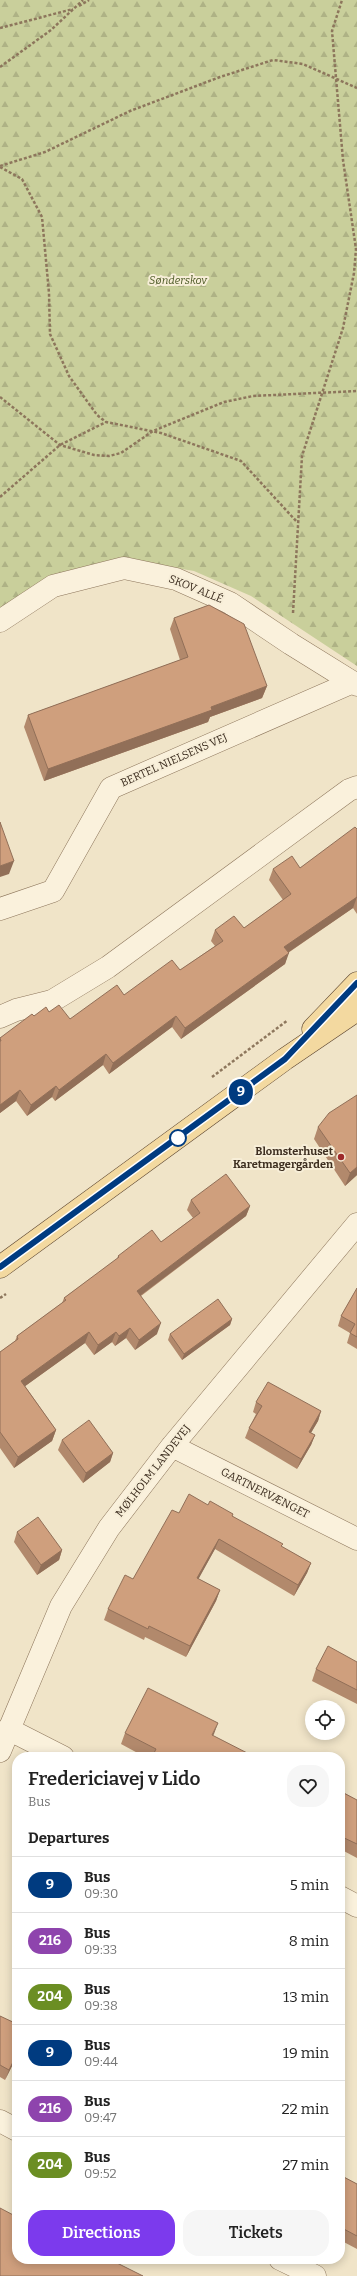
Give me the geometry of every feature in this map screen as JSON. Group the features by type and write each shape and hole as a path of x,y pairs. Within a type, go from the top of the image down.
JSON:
{"main road":[{"path":"285,1059 357,983"},
{"path":"0,1267 285,1059 357,1010"}],"street":[{"name":"SKOV ALLÉ","path":"0,621 53,586 124,568 176,579 230,603 291,644 355,684"},
{"name":"BERTEL NIELSENS VEJ","path":"0,909 53,891 111,788 355,684"},
{"path":"0,1017 16,1010 52,1001 108,967 349,790 357,787"},
{"name":"MØLHOLM LANDEVEJ","path":"0,1751 60,1606 109,1528 172,1446 357,1224"},
{"name":"GARTNERVÆNGET","path":"172,1446 357,1540"},
{"path":"8,1729 53,1752"},
{"path":"345,1900 357,1906"},
{"path":"0,2121 12,2127"},
{"path":"290,2264 315,2276"}],"path":[{"path":"0,68 51,30 83,0"},
{"path":"0,28 74,8 89,0"},
{"path":"291,644 302,456 325,391 344,328 354,273 356,249 343,160 332,31 342,0"},
{"path":"0,166 45,152 130,110 220,77 273,60 303,64 357,88"},
{"path":"0,166 22,179 42,217 49,292 50,334 69,376 96,415 106,422 153,431 241,461 297,522"},
{"path":"0,397 60,445 94,455 109,456 121,453 153,431 224,402 253,396 325,391 357,391"},
{"path":"0,497 60,445 106,422"}],"green space":[{"name":"Sønderskov","path":"0,0 357,0 357,666 251,596 194,571 121,559 0,611"}],"building":[{"path":"209,605 244,624 267,686 211,707 212,710 48,769 28,715 188,657 174,618"},
{"path":"0,822 14,861 0,866"},
{"path":"355,827 357,829 357,897 284,947 289,953 185,1028 176,1016 113,1063 106,1054 59,1090 56,1086 31,1105 20,1090 0,1105 0,1038 32,1014 34,1016 46,1007 49,1012 59,1005 70,1019 117,985 124,995 172,960 180,970 223,941 215,930 234,916 244,928 291,894 273,869 292,856 300,868"},
{"name":"Blomsterhuset Karetmagergården","path":"357,1095 357,1167 350,1173 318,1127 329,1113"},
{"path":"226,1174 250,1206 137,1291 161,1323 139,1340 130,1328 119,1336 116,1332 98,1345 89,1332 21,1381 56,1430 18,1457 0,1432 0,1352 18,1339 17,1336 66,1300 64,1298 152,1230 161,1242 200,1213 191,1200"},
{"path":"357,1288 357,1337 350,1333 355,1324 341,1316"},
{"path":"218,1299 232,1319 184,1354 170,1334"},
{"path":"268,1382 321,1411 309,1432 315,1435 301,1459 249,1428 262,1406 256,1402"},
{"path":"89,1420 113,1453 86,1473 62,1440"},
{"path":"189,1494 208,1505 210,1501 233,1514 232,1516 283,1544 281,1546 311,1563 298,1585 219,1539 197,1578 220,1590 190,1646 149,1626 148,1629 108,1609 125,1575 133,1579 172,1510 179,1513"},
{"path":"38,1517 62,1550 41,1565 17,1532"},
{"path":"328,1646 357,1662 357,1690 316,1669"},
{"path":"148,1688 218,1723 212,1735 245,1752 154,1752 156,1749 125,1733"},
{"path":"345,1794 357,1800 357,1844 345,1838"},
{"path":"0,2016 12,2022 12,2064 9,2070 0,2065"},
{"path":"345,2178 357,2184 357,2236 345,2230"},
{"path":"0,2208 12,2214 12,2264 119,2264 143,2276 0,2276"}],"bus line":[{"name":"9","path":"0,1267 285,1059 357,983"}],"place":[{"name":"Blomsterhuset Karetmagergården","path":"341,1157"}]}
